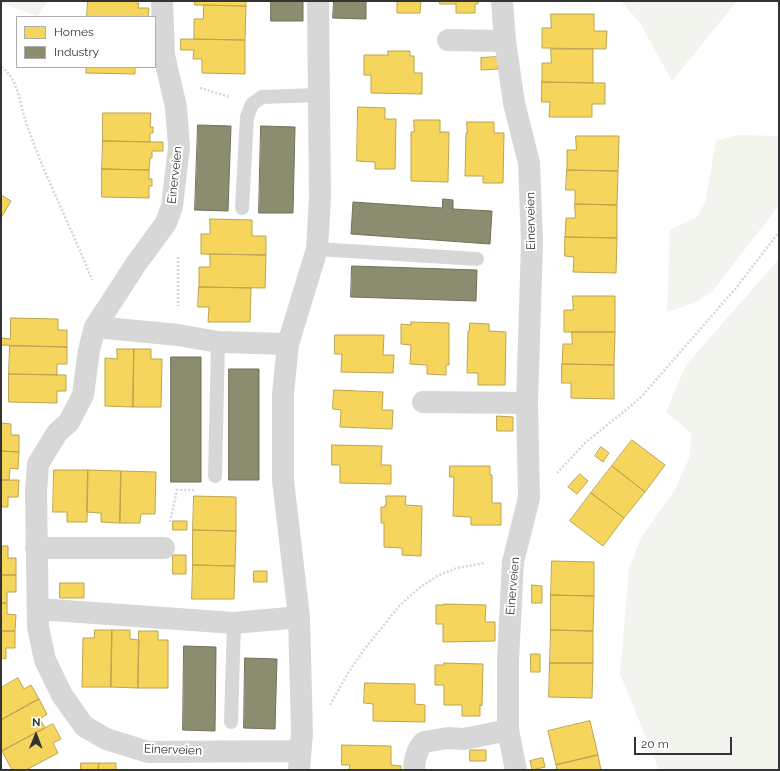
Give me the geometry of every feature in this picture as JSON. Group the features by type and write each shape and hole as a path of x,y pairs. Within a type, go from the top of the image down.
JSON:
{"street":[{"name":"Einerveien","path":"162,1 164,55 176,107 179,147 172,206 166,223 136,264 100,320 89,350 83,395 69,422 57,433 38,464 36,492 38,627 45,660 62,696 84,726 106,739 148,752 300,751"},
{"path":"300,751 299,617 283,480 283,394 288,344 317,249 320,197 318,1"},
{"name":"Einerveien","path":"502,1 505,41 514,104 529,163 532,243 527,403 529,498 513,562 508,660 508,730 516,770"},
{"path":"448,40 505,41"},
{"path":"100,320 218,342 288,344"},
{"path":"424,402 527,403"},
{"path":"36,548 164,548"},
{"path":"38,609 234,623 299,617"},
{"path":"414,770 415,759 422,744 428,740 448,738 464,739 508,730"}],"lane":[{"path":"242,208 247,117 252,104 262,97 318,95"},
{"path":"317,249 477,259"},
{"path":"215,476 218,342"},
{"path":"231,722 234,623"}],"path":[{"path":"1,67 14,82 28,127 79,247 100,320"},
{"path":"172,88 201,88 252,104"},
{"path":"166,223 178,254 178,335"},
{"path":"529,498 544,486 585,443 642,396 736,288 779,232"},
{"path":"164,548 177,490 214,490 215,476"},
{"path":"300,751 316,723 328,708 348,673 363,651 400,606 419,588 437,576 457,568 478,563 504,561 513,562"}],"shaded area":[{"path":"1,1 48,1 37,16 1,3"},
{"path":"621,1 737,1 672,81 640,23"},
{"path":"737,135 779,137 779,205 712,292 694,303 667,312 670,230 697,217 705,203 716,141"},
{"path":"779,259 779,770 659,770 620,674 629,568 641,538 676,488 690,456 691,433 666,412 686,365"}],"building: Homes":[{"path":"88,1 136,1 136,3 139,3 138,8 149,8 148,16 87,16"},
{"path":"195,1 246,1 246,6 195,5"},
{"path":"382,1 421,1 420,13 397,13 397,2"},
{"path":"440,1 478,1 478,4 475,4 475,13 456,13 456,4 440,4"},
{"path":"204,5 246,6 245,40 194,39 194,19 203,19"},
{"path":"551,14 594,14 594,31 607,31 606,49 542,48 542,28 551,28"},
{"path":"181,39 245,40 245,74 202,73 202,59 193,59 194,50 181,50"},
{"path":"551,49 593,49 593,83 542,82 542,63 551,63"},
{"path":"388,51 410,51 410,56 414,56 414,73 422,73 422,94 371,93 371,75 364,75 364,55 388,55"},
{"path":"497,57 498,69 481,70 481,58"},
{"path":"87,68 135,68 135,74 86,73"},
{"path":"542,82 605,83 605,104 592,104 592,117 549,117 550,102 542,102"},
{"path":"358,107 385,108 385,119 396,119 395,169 375,169 375,162 357,161"},
{"path":"103,113 151,113 150,127 153,127 153,133 150,133 150,142 103,141"},
{"path":"414,120 440,120 440,132 449,132 448,182 411,181 411,132 414,132"},
{"path":"467,122 494,122 494,133 504,133 503,183 483,183 483,176 465,176"},
{"path":"576,136 619,136 618,171 567,170 567,150 576,150"},
{"path":"103,141 163,142 163,151 152,151 149,170 102,169"},
{"path":"102,169 149,170 149,179 152,179 152,186 149,186 149,198 102,197"},
{"path":"567,170 618,171 617,205 575,204 575,190 566,190"},
{"path":"1,195 11,201 1,218"},
{"path":"575,204 617,205 617,238 565,237 566,218 575,218"},
{"path":"210,219 252,220 252,236 266,236 266,255 201,254 201,234 210,234"},
{"path":"565,237 617,238 616,273 573,272 574,257 565,256"},
{"path":"210,254 266,255 265,288 199,287 199,267 210,267"},
{"path":"199,287 251,288 250,322 208,322 209,307 198,307"},
{"path":"573,296 615,296 615,332 564,332 564,310 573,310"},
{"path":"11,318 58,319 58,330 67,330 67,347 1,345 1,338 10,339"},
{"path":"411,322 449,323 449,365 446,365 446,375 427,374 427,365 410,364 411,345 401,344 401,324 411,325"},
{"path":"470,323 489,324 489,331 506,332 505,385 478,385 478,373 467,373 468,331"},
{"path":"572,332 615,332 614,365 562,364 563,344 572,344"},
{"path":"335,335 384,335 383,355 394,355 393,373 341,372 342,354 335,354"},
{"path":"10,346 67,347 67,364 57,364 57,375 9,374"},
{"path":"117,349 134,349 133,407 105,406 105,358 117,359"},
{"path":"134,349 151,349 151,359 162,359 161,407 133,407"},
{"path":"562,364 614,365 614,399 571,398 571,383 562,383"},
{"path":"9,374 66,375 66,391 57,391 57,403 9,402"},
{"path":"334,390 383,392 382,410 393,410 392,429 340,427 341,410 333,409"},
{"path":"497,416 513,417 513,431 497,431"},
{"path":"1,423 11,424 11,435 19,435 19,452 1,451"},
{"path":"632,440 665,465 645,492 612,466"},
{"path":"332,445 382,446 381,465 391,465 391,484 340,483 340,465 332,465"},
{"path":"601,447 609,453 603,462 595,456"},
{"path":"1,451 19,452 18,469 10,468 9,480 1,480"},
{"path":"450,466 490,466 490,475 492,475 492,503 501,503 501,525 471,525 471,517 453,516 454,477 450,477"},
{"path":"612,466 645,492 624,518 591,493"},
{"path":"54,470 88,470 87,522 67,522 67,512 53,512"},
{"path":"88,470 121,471 120,523 101,522 101,513 87,512"},
{"path":"121,471 156,472 155,514 141,514 140,523 120,523"},
{"path":"580,474 588,481 577,494 568,487"},
{"path":"1,480 19,480 18,497 8,497 8,507 1,507"},
{"path":"591,493 624,518 603,546 570,521"},
{"path":"194,496 236,497 236,531 193,530"},
{"path":"386,496 406,496 405,505 422,506 421,556 402,555 402,548 384,547 384,523 381,523 381,507 385,507 386,505"},
{"path":"173,521 187,521 187,530 173,530"},
{"path":"193,530 236,531 235,566 193,565"},
{"path":"1,546 8,546 8,558 16,558 16,575 1,575"},
{"path":"173,555 186,555 186,574 173,574"},
{"path":"552,561 594,562 594,596 551,595"},
{"path":"193,565 235,566 234,599 192,599"},
{"path":"254,571 267,571 267,582 254,582"},
{"path":"1,575 16,575 16,592 7,592 7,603 1,603"},
{"path":"60,583 84,583 84,598 60,598"},
{"path":"532,585 542,586 542,603 532,603"},
{"path":"551,595 594,596 593,631 551,630"},
{"path":"1,603 7,603 7,614 16,615 15,631 1,631"},
{"path":"436,605 486,605 485,622 495,622 495,641 443,642 443,624 436,624"},
{"path":"95,630 112,630 111,687 82,687 83,638 94,638"},
{"path":"112,630 130,630 130,639 139,640 138,688 111,687"},
{"path":"551,630 593,631 593,663 550,663"},
{"path":"1,631 15,631 15,648 6,648 6,659 1,658"},
{"path":"139,631 158,631 158,640 168,640 168,688 138,688"},
{"path":"531,654 540,654 540,672 531,672"},
{"path":"444,663 483,664 482,706 480,705 480,716 462,716 462,705 444,705 444,685 435,685 435,665 444,665"},
{"path":"550,663 593,663 592,698 549,697"},
{"path":"18,678 24,689 31,685 39,699 1,720 1,688"},
{"path":"365,683 415,684 415,704 425,705 425,722 373,721 373,704 364,703"},
{"path":"39,699 47,714 40,719 45,728 2,751 1,720"},
{"path":"590,721 598,755 556,765 548,731"},
{"path":"53,724 61,739 53,743 58,753 26,770 12,770 2,751"},
{"path":"342,745 391,746 391,765 401,766 401,770 349,770 350,765 342,765"},
{"path":"470,750 486,750 486,761 470,761"},
{"path":"598,755 601,770 557,770 556,765"},
{"path":"543,758 545,767 532,770 530,761"},
{"path":"81,763 99,763 98,770 81,770"},
{"path":"99,763 116,763 116,770 98,770"}],"building: Industry":[{"path":"271,1 303,1 303,21 271,21"},
{"path":"334,1 366,1 366,19 333,18"},
{"path":"198,125 231,126 228,211 195,210"},
{"path":"261,126 295,127 293,213 259,213"},
{"path":"443,199 453,200 453,209 492,211 490,244 351,234 353,202 442,208"},
{"path":"352,266 477,270 476,301 351,297"},
{"path":"171,357 201,357 201,482 171,482"},
{"path":"229,369 259,369 259,480 229,480"},
{"path":"184,646 216,647 215,731 183,730"},
{"path":"245,658 277,659 275,729 244,728"}]}
